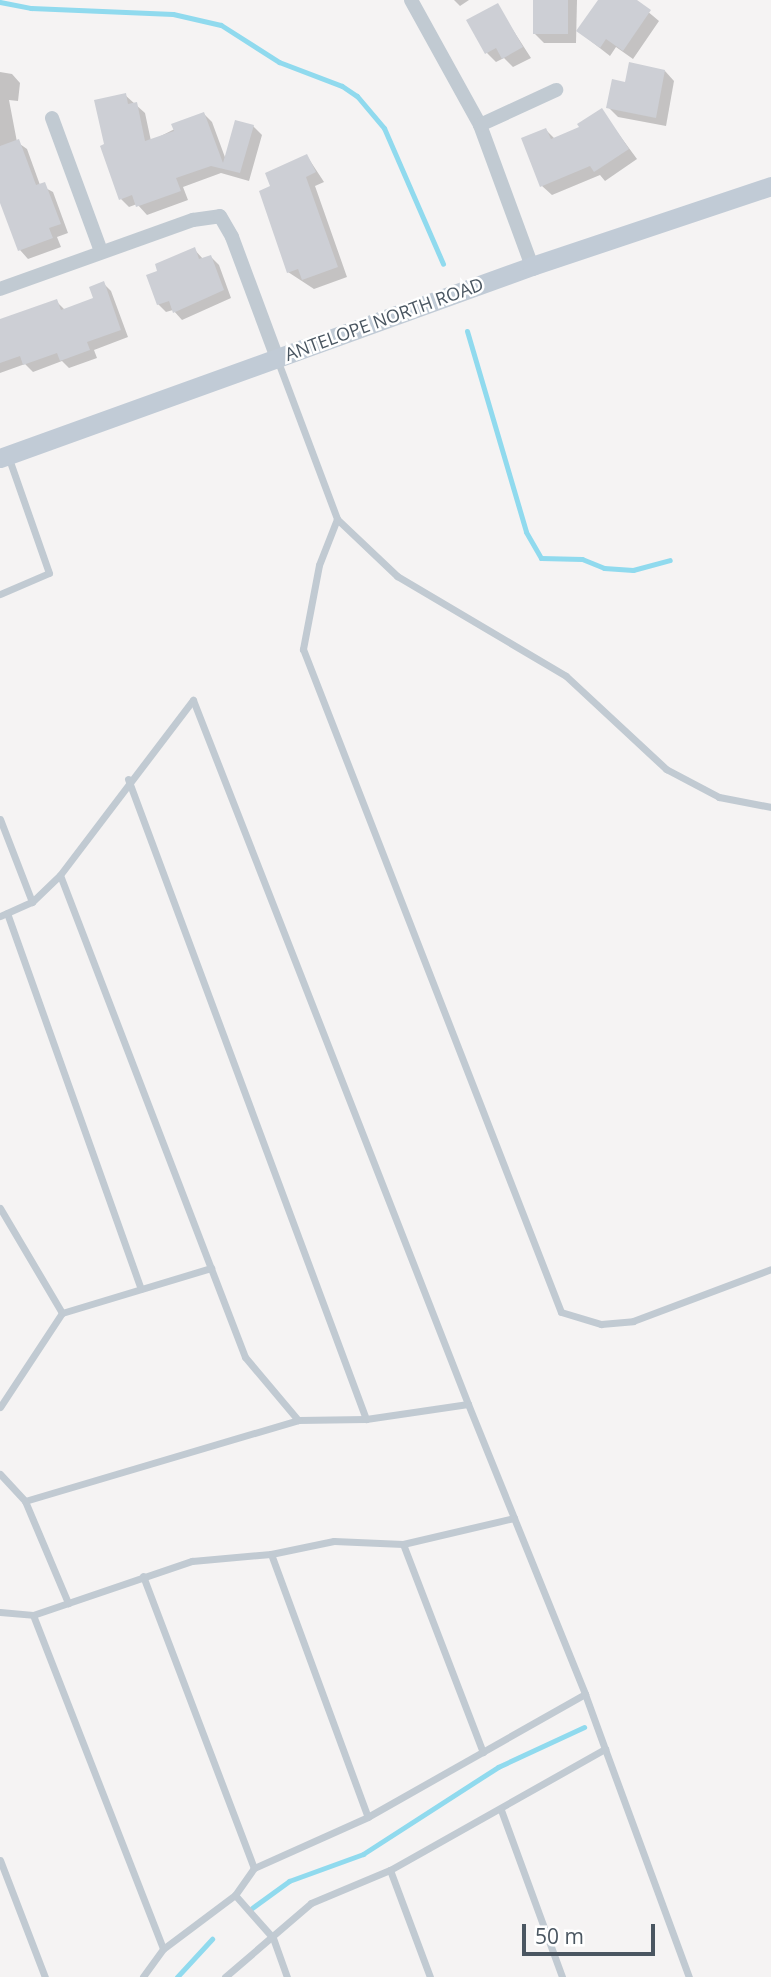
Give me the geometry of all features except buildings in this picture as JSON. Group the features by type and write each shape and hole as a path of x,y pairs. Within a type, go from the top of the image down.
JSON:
{"main road":[{"name":"ANTELOPE NORTH ROAD","path":"4,457 532,266 771,186"}],"street":[{"path":"411,0 480,125 532,266"},
{"path":"480,125 556,90"},
{"path":"52,118 101,251"},
{"path":"0,289 193,220 220,216 232,237 277,358"}],"lane":[{"path":"277,358 337,519 397,576 566,676 666,769 719,797 771,807"},
{"path":"0,594 49,573 4,457"},
{"path":"337,519 318,565 303,649 561,1312 601,1324 633,1321 771,1269"},
{"path":"141,1289 3,915 32,902 60,875 128,779 193,700 584,1694 689,1977"},
{"path":"128,779 366,1419"},
{"path":"0,819 32,902"},
{"path":"60,875 245,1357 298,1420"},
{"path":"0,1208 62,1312"},
{"path":"0,1407 62,1312 211,1268"},
{"path":"25,1501 298,1420 366,1419 468,1404"},
{"path":"0,1474 25,1501 68,1603"},
{"path":"0,1612 33,1615 192,1561 271,1554 334,1541 403,1544 514,1518"},
{"path":"403,1544 483,1752"},
{"path":"271,1554 368,1817"},
{"path":"143,1576 254,1868"},
{"path":"33,1615 163,1948"},
{"path":"143,1977 163,1948 235,1895 254,1868 368,1817 584,1694"},
{"path":"225,1977 311,1903 390,1870 605,1749"},
{"path":"500,1810 562,1977"},
{"path":"0,1860 45,1977"},
{"path":"390,1870 430,1977"},
{"path":"235,1895 273,1938 287,1977"}],"waterway":[{"path":"0,2 31,8 173,14 221,25 279,62 342,86 357,96 384,128 443,264"},
{"path":"467,331 526,532 541,558 582,559 604,568 633,570 670,560"},
{"path":"252,1908 289,1881 363,1854 498,1767 584,1727"},
{"path":"177,1977 212,1939"}]}
